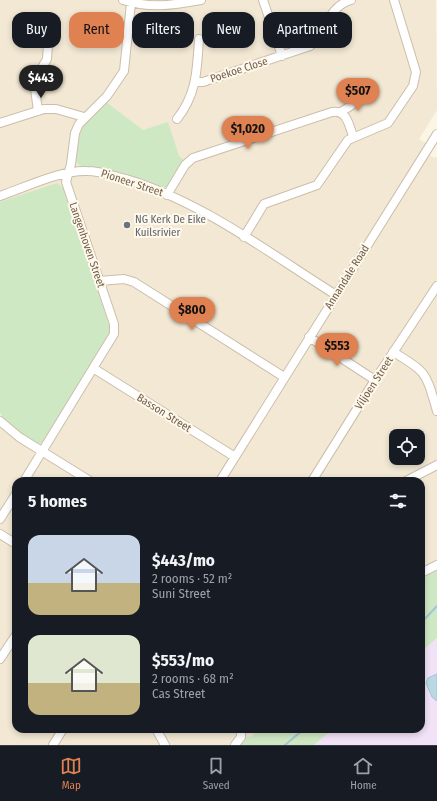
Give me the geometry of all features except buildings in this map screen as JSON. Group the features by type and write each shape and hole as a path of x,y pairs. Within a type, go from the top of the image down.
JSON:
{"street":[{"path":"123,0 156,7 201,0"},
{"path":"263,0 282,56"},
{"name":"Poekoe Close","path":"196,82 203,82 282,56 313,44 335,8 351,0"},
{"path":"244,237 267,202 319,183 346,142 353,136 383,126 390,121 416,79 416,68 394,0"},
{"name":"Langenhoven Street","path":"27,477 114,331 114,324 66,182 75,134 84,117 107,96 124,71 132,3"},
{"name":"Poekoe Close","path":"177,118 187,107 196,82 199,39"},
{"path":"38,111 34,81 47,59 48,48"},
{"path":"167,195 187,162 193,158 332,112 341,112 352,105 359,96"},
{"path":"0,123 38,111 53,109 84,117"},
{"path":"341,112 346,118 353,136"},
{"name":"Annandale Road","path":"222,477 437,134"},
{"name":"Pioneer Street","path":"0,196 68,173 88,171 105,173 150,187 210,215 336,295"},
{"path":"99,281 124,279 134,282 284,377"},
{"name":"Viljoen Street","path":"314,477 375,380 437,286"},
{"path":"309,337 375,380"},
{"path":"394,352 416,365 424,372 437,411"},
{"name":"Basson Street","path":"93,368 235,457"},
{"path":"0,421 6,428 84,477"},
{"path":"414,477 437,465"},
{"path":"0,519 12,500"},
{"path":"0,534 12,542"},
{"path":"425,571 437,565"},
{"path":"0,659 12,641"},
{"path":"53,745 60,733"},
{"path":"158,733 164,745"},
{"path":"235,745 241,738 241,733"}],"shaded area":[{"path":"0,0 436,0 437,110 419,139 430,146 426,153 434,158 437,157 437,566 425,572 425,477 12,477 12,733 255,733 252,736 242,738 236,745 0,745"},
{"path":"437,638 437,745 314,745 328,733 425,733 425,648"}],"green space":[{"path":"106,102 143,130 168,122 179,156 185,161 168,187 161,188 104,169 82,167 77,163 75,159 81,128"},
{"path":"57,183 63,188 111,331 43,442 39,444 16,431 6,422 0,412 0,202"},
{"path":"437,569 437,638 425,648 425,575"},
{"path":"255,733 328,733 314,745 240,745 244,737 252,736"}],"water":[{"path":"437,674 437,701 432,697 426,683 428,678"}],"waterway":[{"path":"425,619 437,606"},
{"path":"285,745 299,733"}],"place":[{"name":"NG Kerk De Eike Kuilsrivier","path":"127,225"}]}
